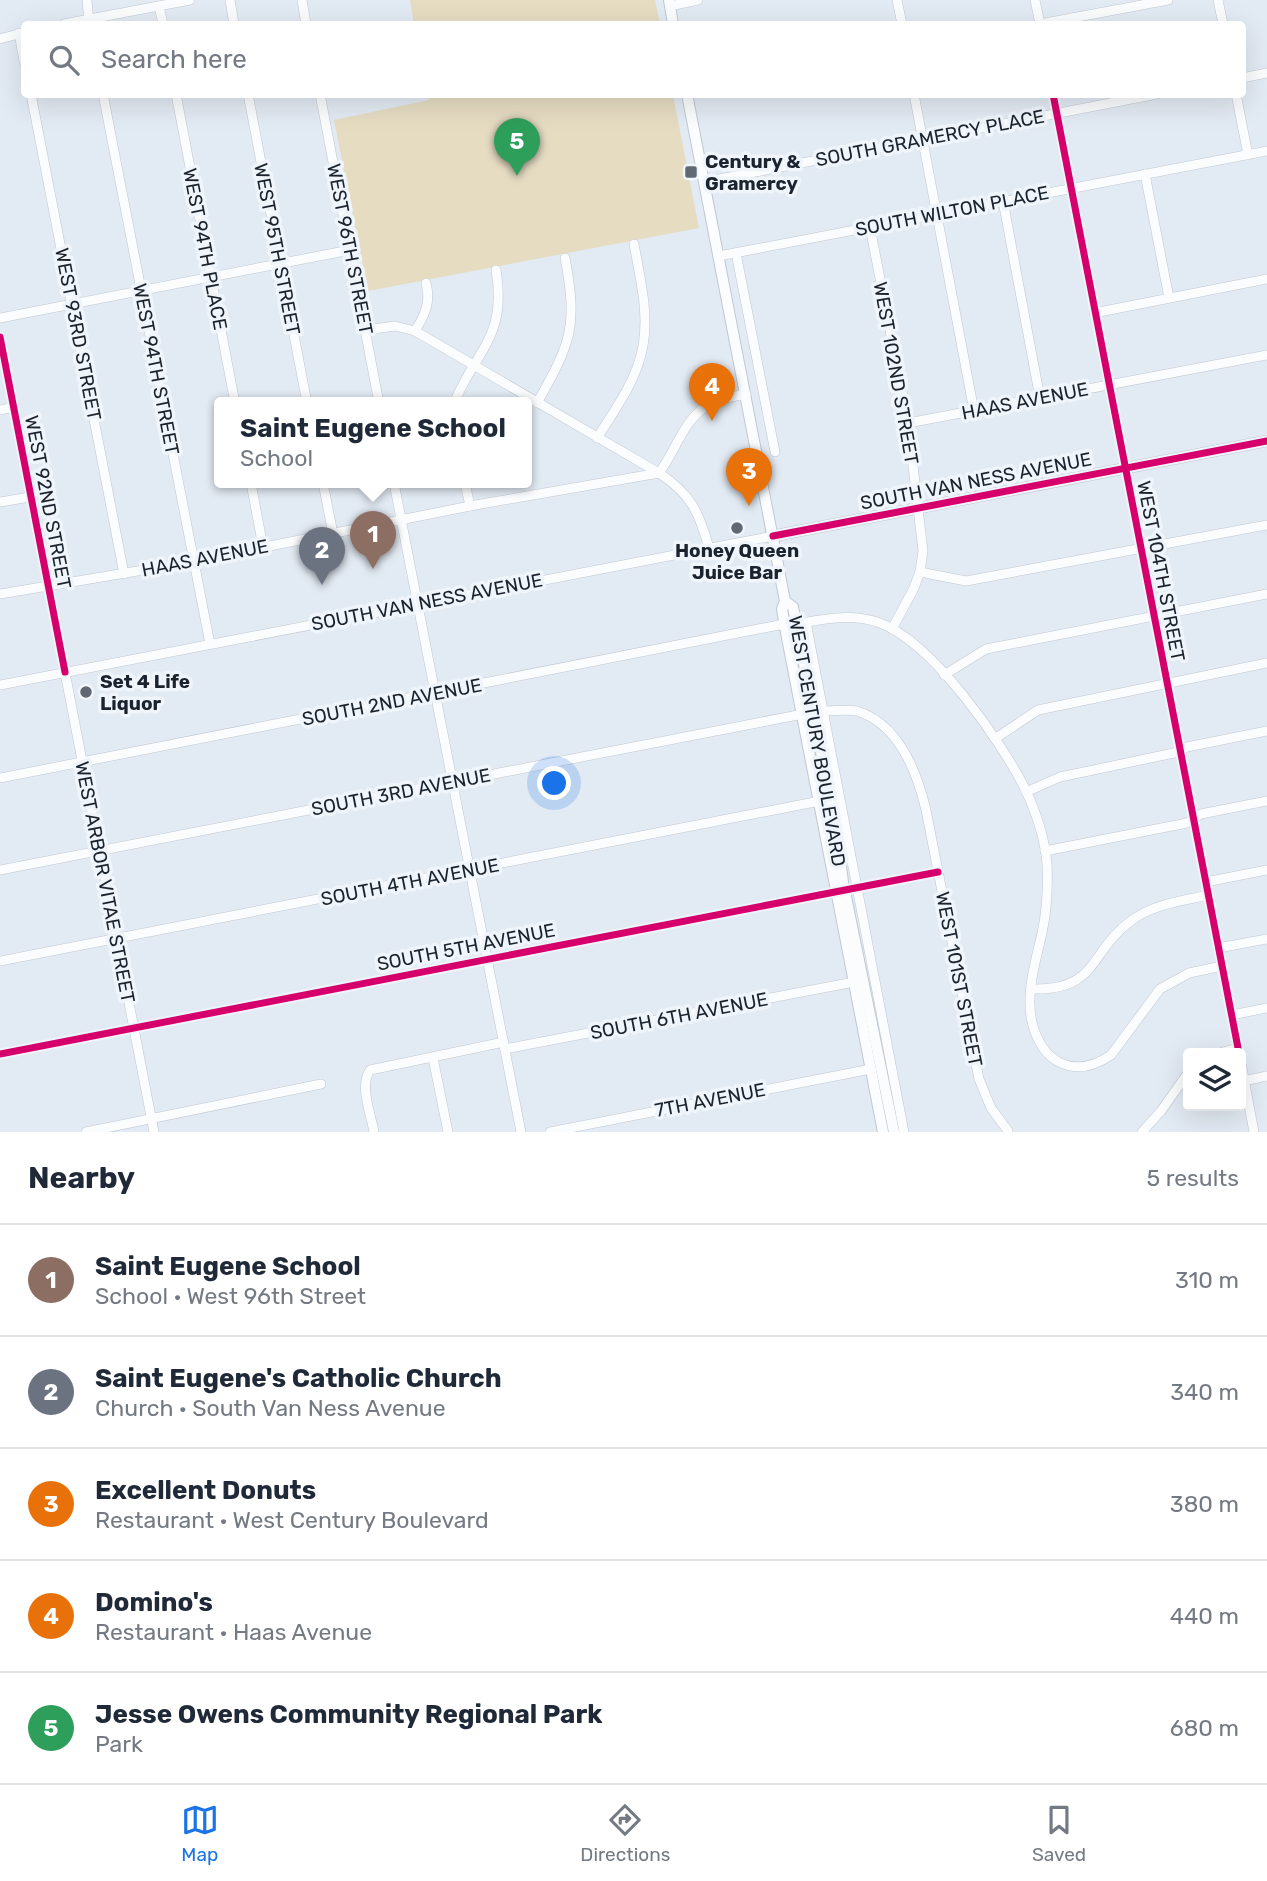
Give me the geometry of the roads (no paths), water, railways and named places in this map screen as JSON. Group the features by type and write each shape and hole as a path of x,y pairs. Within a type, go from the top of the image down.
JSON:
{"main road":[{"path":"669,3 672,21"},
{"name":"WEST CENTURY BOULEVARD","path":"688,98 785,601 782,609 795,623 837,834 841,891 854,982 883,1132"},
{"name":"SOUTH VAN NESS AVENUE","path":"772,536 1267,441"},
{"name":"WEST CENTURY BOULEVARD","path":"795,623 803,714 820,802 894,1132"}],"street":[{"path":"88,0 89,21"},
{"path":"93,21 190,0"},
{"path":"230,0 234,21"},
{"path":"302,0 306,21"},
{"path":"669,3 698,0"},
{"path":"897,0 901,21"},
{"path":"1035,0 1039,21"},
{"path":"1056,21 1168,0"},
{"path":"1218,0 1222,21"},
{"path":"159,6 162,21"},
{"path":"0,39 21,33"},
{"path":"1246,77 1267,73"},
{"name":"WEST 93RD STREET","path":"32,98 124,574"},
{"name":"WEST 94TH STREET","path":"104,98 210,645"},
{"name":"WEST 94TH PLACE","path":"177,98 234,397"},
{"name":"WEST 95TH STREET","path":"249,98 306,397"},
{"name":"WEST 96TH STREET","path":"321,98 378,397"},
{"path":"915,98 974,411"},
{"name":"WEST 104TH STREET","path":"1054,98 1238,1048"},
{"name":"SOUTH GRAMERCY PLACE","path":"705,182 1137,98"},
{"path":"1237,98 1248,155"},
{"name":"SOUTH WILTON PLACE","path":"719,256 1267,151"},
{"path":"1145,174 1169,298"},
{"path":"1003,201 1040,398"},
{"name":"WEST 102ND STREET","path":"870,227 908,423 923,551 920,572 913,590 892,629"},
{"path":"597,438 631,382 643,348 645,314 634,244"},
{"path":"0,318 350,250"},
{"path":"736,253 775,452"},
{"path":"537,402 557,368 569,335 572,303 565,258"},
{"path":"457,397 488,343 498,315 496,270"},
{"path":"1094,313 1267,279"},
{"path":"415,331 427,309 429,300 426,283"},
{"path":"366,330 395,326 415,331 529,397"},
{"name":"WEST 92ND STREET","path":"0,337 65,672"},
{"name":"HAAS AVENUE","path":"908,423 1267,355"},
{"path":"659,473 702,409 710,403 746,394"},
{"path":"532,399 674,483 692,502 709,548"},
{"path":"0,410 14,407"},
{"name":"HAAS AVENUE","path":"0,594 194,562 470,506 659,473"},
{"path":"252,488 263,547"},
{"path":"324,488 333,534"},
{"path":"395,488 521,1132"},
{"path":"466,488 470,506"},
{"path":"0,502 30,497"},
{"path":"920,572 966,581 1267,525"},
{"name":"SOUTH VAN NESS AVENUE","path":"0,685 772,536"},
{"path":"944,674 986,649 1267,594"},
{"name":"SOUTH 2ND AVENUE","path":"0,778 795,623 842,617 868,620 892,629"},
{"name":"WEST CENTURY BOULEVARD","path":"795,623 824,711 904,1132"},
{"path":"892,629 944,674 996,738 1026,792 1045,851 1047,901 1031,989 1031,1014 1039,1042 1055,1060 1073,1067 1096,1065 1111,1055 1160,989 1189,973 1222,966"},
{"path":"996,738 1038,710 1267,663"},
{"name":"WEST ARBOR VITAE STREET","path":"65,672 154,1132"},
{"name":"WEST 101ST STREET","path":"824,711 860,712 883,727 911,762 921,789 979,1079 991,1108 1007,1132"},
{"name":"SOUTH 3RD AVENUE","path":"0,870 803,714"},
{"path":"1026,792 1059,777 1174,754 1187,747 1267,731"},
{"path":"1045,851 1187,823 1201,814 1267,801"},
{"name":"SOUTH 4TH AVENUE","path":"0,961 820,802"},
{"path":"1206,882 1267,870"},
{"name":"SOUTH 5TH AVENUE","path":"0,1054 938,872"},
{"path":"1031,989 1059,987 1079,979 1119,931 1144,912 1208,895"},
{"path":"1218,948 1267,939"},
{"name":"SOUTH 6TH AVENUE","path":"374,1132 365,1087 367,1073 374,1069 854,982"},
{"path":"1232,1015 1267,1008"},
{"path":"433,1058 448,1132"},
{"name":"7TH AVENUE","path":"550,1132 871,1069"},
{"path":"1246,1081 1267,1076"},
{"path":"1142,1132 1183,1080"},
{"path":"86,1132 321,1084"},
{"path":"1246,1091 1254,1132"}],"place":[{"name":"Century & Gramercy","path":"691,172"},
{"name":"Jesse Owens Community Regional Park","path":"517,176"},
{"name":"Domino's","path":"712,421"},
{"name":"Excellent Donuts","path":"749,506"},
{"name":"Honey Queen Juice Bar","path":"737,528"},
{"name":"Saint Eugene School","path":"373,569"},
{"name":"Saint Eugene's Catholic Church","path":"322,585"},
{"name":"Set 4 Life Liquor","path":"86,692"}]}
